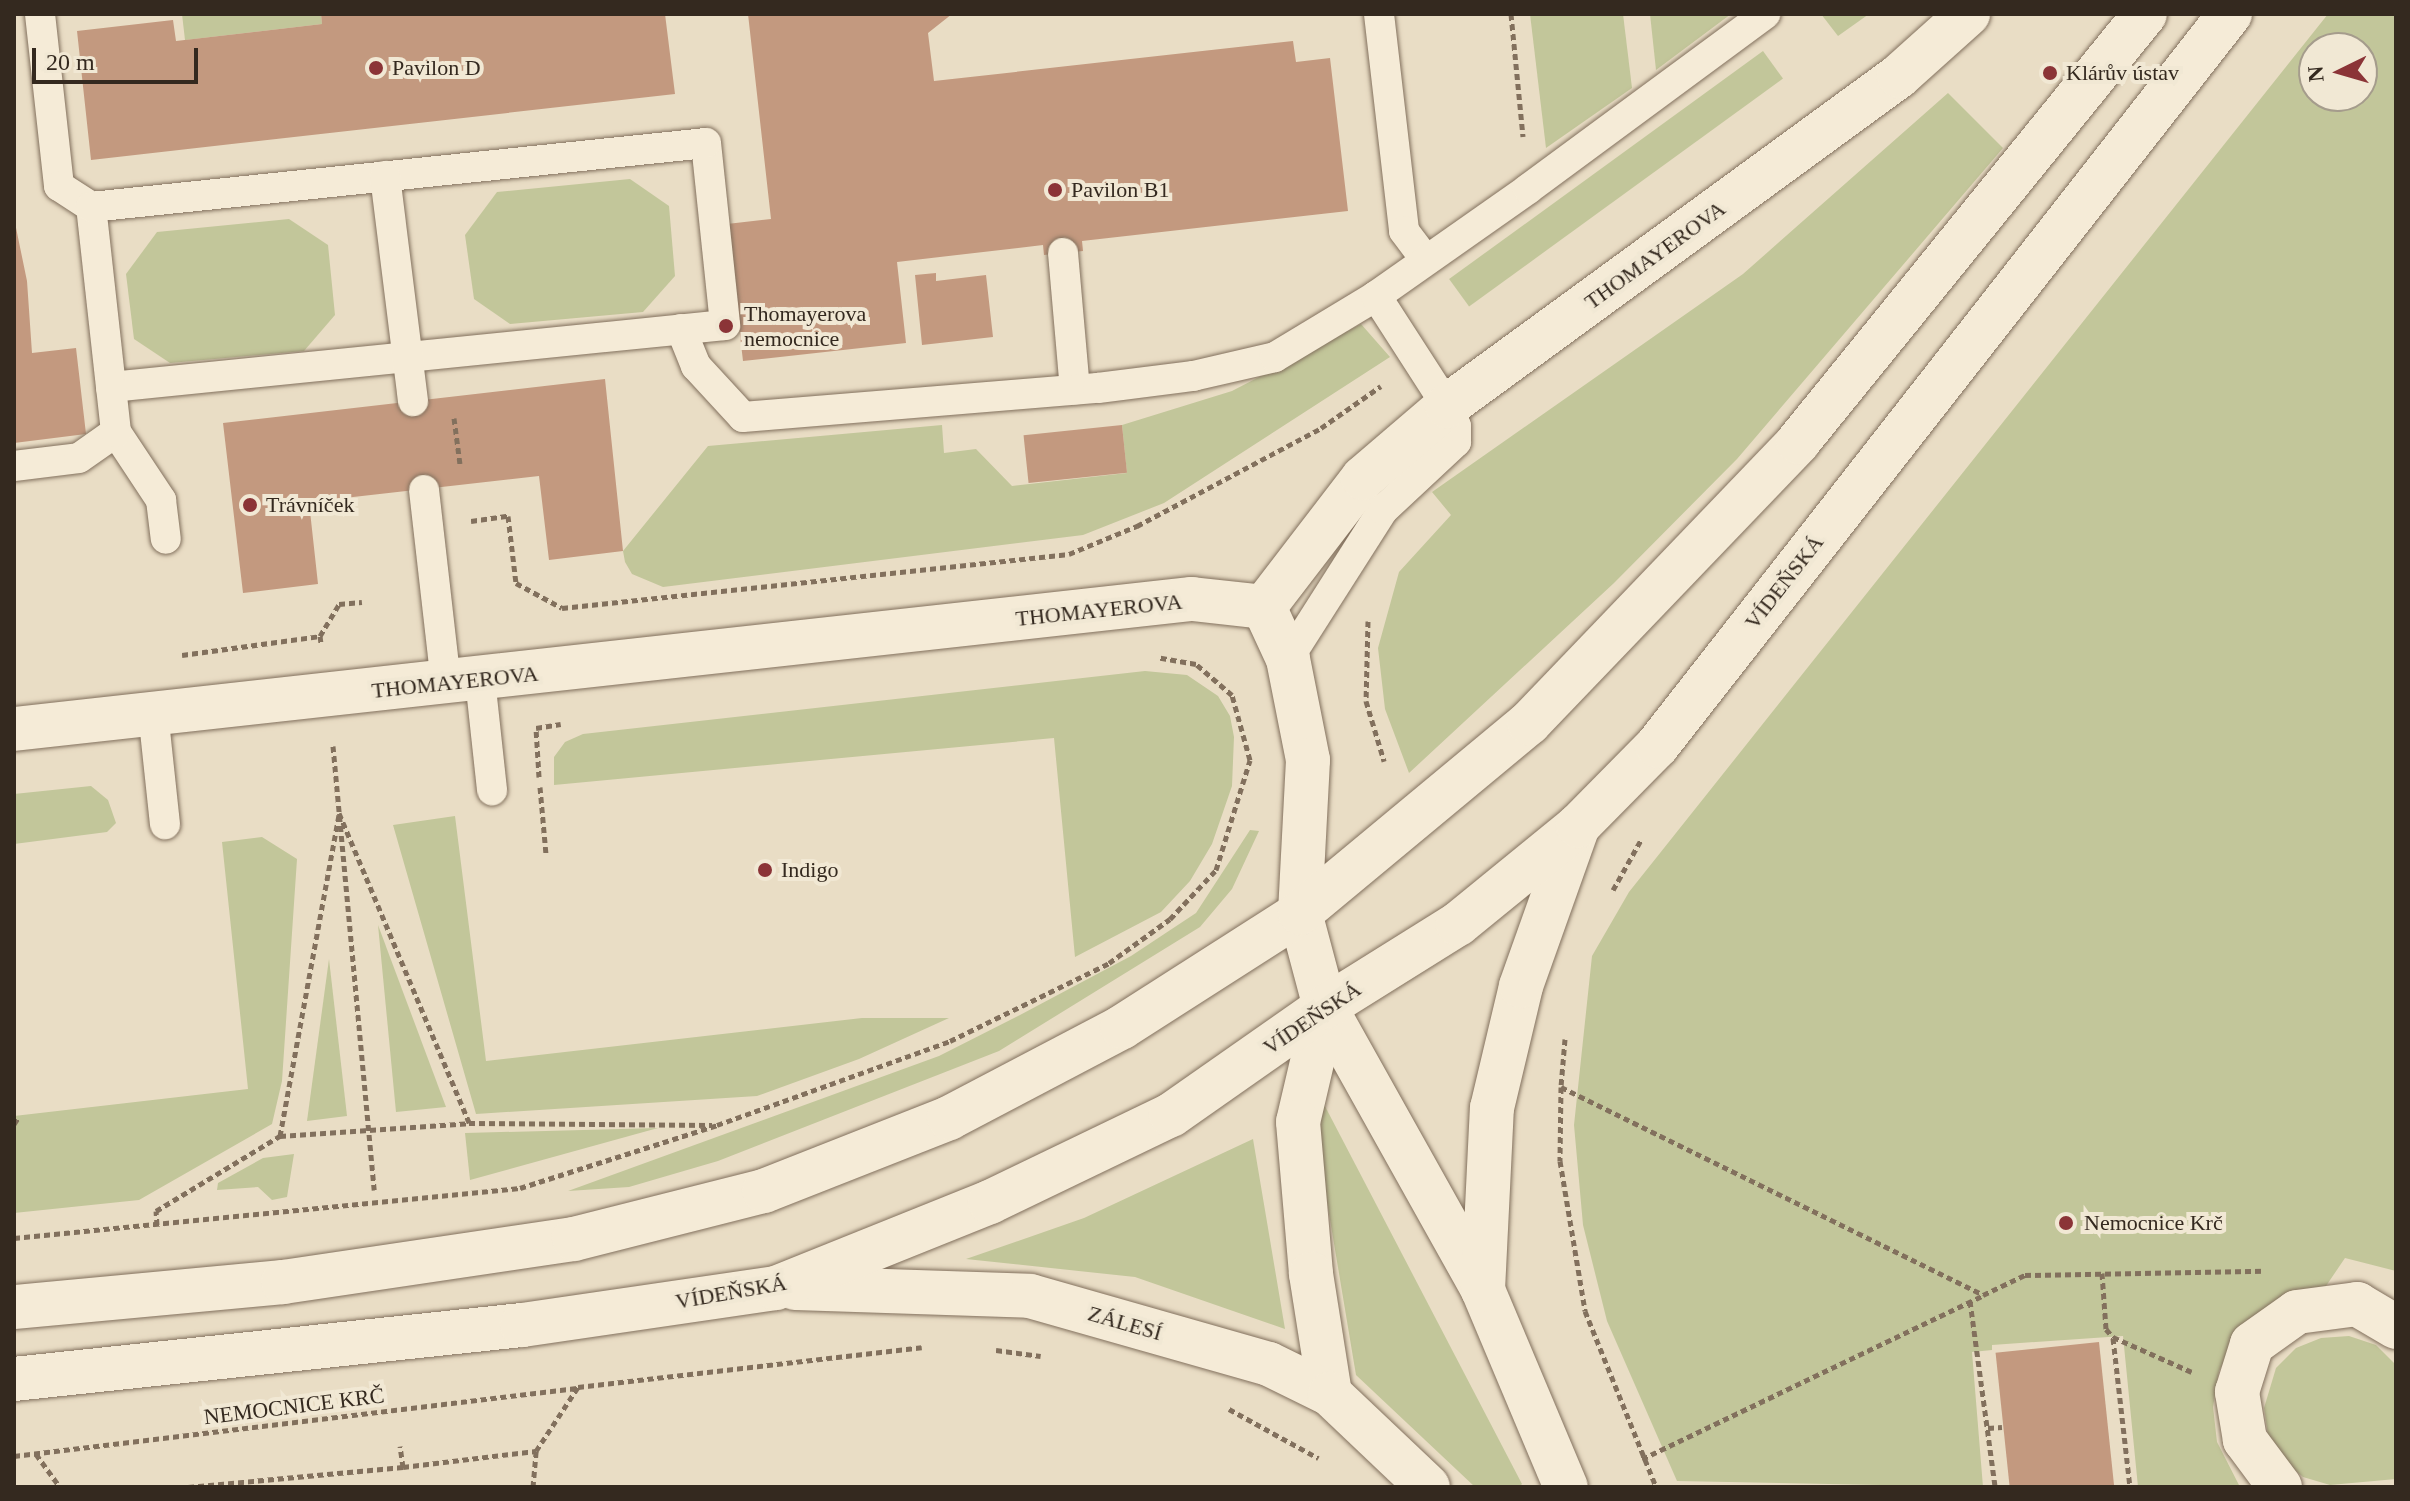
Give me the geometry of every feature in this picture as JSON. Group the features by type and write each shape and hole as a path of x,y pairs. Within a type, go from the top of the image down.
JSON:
{"main road":[{"name":"THOMAYEROVA","path":"14,729 1192,599 1264,607 1363,478 1447,406 1899,76 1968,14"},
{"path":"14,1307 283,1282 559,1241 764,1191 949,1118 1122,1027 1300,913 1529,723 1798,442 2145,14"},
{"name":"VÍDEŇSKÁ","path":"14,1379 522,1325 776,1288 990,1202 1171,1115 1325,1007 1458,924 1578,826 1657,746 2230,14"},
{"path":"1264,607 1288,659 1309,771 1300,913 1325,1007 1483,1290 1566,1487"},
{"path":"1483,1290 1492,1108 1521,986 1578,826"},
{"path":"1325,1007 1298,1122 1311,1274 1330,1394"},
{"name":"ZÁLESÍ","path":"776,1288 1030,1296 1269,1364 1330,1394 1428,1487"},
{"path":"2280,1487 2245,1440 2237,1392 2252,1344 2297,1312 2357,1304 2396,1327"}],"lane":[{"path":"40,14 59,186 91,207 706,143 725,325 111,387"},
{"path":"1379,14 1404,231 1425,259"},
{"path":"681,329 696,366 743,417 1193,376 1275,357 1376,296 1528,189 1765,14"},
{"path":"385,176 413,401"},
{"path":"91,207 116,432 161,500 166,539"},
{"path":"1063,253 1075,389"},
{"path":"1288,659 1383,510 1456,442 1456,426 1447,406 1376,296"},
{"path":"14,466 79,458 116,432"},
{"path":"424,490 463,681 492,790"},
{"path":"153,712 165,824"}],"path":[{"path":"1511,14 1528,189"},
{"path":"452,402 461,472"},
{"path":"466,510 467,522 508,516 516,583 562,608 1069,554 1137,526 1321,428"},
{"path":"320,636 339,604 362,602"},
{"path":"1368,611 1366,701 1384,761"},
{"path":"14,1238 520,1188 717,1125 950,1041 1109,963 1170,919 1216,870 1250,760 1232,695 1196,664 1143,654"},
{"path":"546,854 536,728 576,722"},
{"path":"332,737 374,1190"},
{"path":"339,813 469,1123"},
{"path":"280,1136 339,813"},
{"path":"1565,1032 1560,1161 1585,1311 1642,1459 1656,1487"},
{"path":"1561,1087 1983,1295"},
{"path":"157,1225 156,1211 280,1136 469,1123 717,1125"},
{"path":"1642,1459 2025,1275 2273,1271"},
{"path":"2102,1273 2106,1329 2113,1337 2237,1392"},
{"path":"1970,1301 1995,1487"},
{"path":"2113,1337 2130,1487"},
{"name":"NEMOCNICE KRČ","path":"14,1456 934,1345"},
{"path":"980,1348 1056,1358"},
{"path":"533,1487 536,1451 578,1387"},
{"path":"1217,1402 1327,1463"},
{"path":"1988,1428 2002,1427"},
{"path":"400,1446 403,1467"},
{"path":"188,1487 536,1451"},
{"path":"36,1454 60,1487"}],"green space":[{"path":"182,14 321,14 322,24 185,40"},
{"path":"1530,14 1623,14 1632,88 1546,148"},
{"path":"1650,14 1731,14 1656,70"},
{"path":"1821,14 1869,14 1838,36"},
{"path":"2328,14 2396,14 2396,1271 2345,1258 2326,1286 2291,1295 2236,1339 2219,1371 2213,1407 2217,1442 2240,1487 2138,1487 2123,1336 1992,1345 1992,1350 1972,1352 1983,1487 1677,1481 1607,1321 1583,1225 1574,1125 1592,956 1629,892 2298,52 2298,112 2378,112 2378,32 2314,32"},
{"path":"1763,51 1783,79 1469,307 1449,279"},
{"path":"1948,93 2003,148 1737,459 1614,583 1409,773 1385,709 1378,648 1399,572 1451,515 1432,492 1743,274"},
{"path":"630,179 669,206 675,276 643,312 510,324 474,299 465,235 497,192"},
{"path":"289,219 328,245 335,315 304,351 170,363 134,339 126,274 157,232"},
{"path":"1361,324 1390,357 1164,503 1083,535 663,587 632,574 625,562 623,551 708,446 942,425 944,453 976,449 1012,486 1127,473 1122,425 1232,391"},
{"path":"1145,671 1187,675 1218,696 1230,716 1234,737 1232,786 1212,844 1190,881 1161,912 1075,957 1054,738 554,785 554,757 565,742 583,734"},
{"path":"91,786 108,800 116,823 107,832 14,844 14,794"},
{"path":"455,816 486,1061 862,1018 949,1018 859,1059 757,1096 476,1114 393,825"},
{"path":"1250,830 1259,831 1232,889 1200,927 999,1051 718,1161 629,1187 568,1191 939,1056 1020,1015 1131,956 1196,913"},
{"path":"262,837 297,859 282,1081 272,1124 139,1200 14,1213 14,1116 248,1089 222,842"},
{"path":"378,925 446,1107 396,1112"},
{"path":"329,959 347,1116 307,1121"},
{"path":"1316,1089 1522,1484 1519,1487 1475,1487 1356,1375 1310,1100"},
{"path":"658,1128 470,1180 465,1133"},
{"path":"1253,1139 1285,1329 1135,1277 966,1259 1084,1218"},
{"path":"294,1154 287,1197 272,1200 258,1187 217,1190 218,1183 263,1158"},
{"path":"2349,1336 2376,1345 2396,1365 2396,1479 2330,1485 2303,1477 2281,1459 2268,1435 2264,1408 2276,1368 2296,1348 2321,1338"}],"building":[{"name":"Pavilon D","path":"321,14 665,14 675,94 91,160 77,31 173,20 176,41 322,24"},
{"name":"Pavilon B1","path":"748,14 952,14 928,33 934,81 1293,41 1296,62 1330,58 1348,211 1082,241 1083,251 1044,255 1043,245 897,262 906,343 743,361 727,224 771,219"},
{"path":"14,218 27,281 32,353 76,348 86,434 14,443"},
{"path":"936,273 936,281 986,275 993,337 922,345 915,275"},
{"path":"605,379 623,551 549,560 539,476 309,502 318,584 243,593 223,423"},
{"path":"1122,425 1127,473 1029,483 1024,435"},
{"path":"2099,1342 2114,1487 2010,1487 1996,1353"}],"place":[{"name":"Pavilon D","path":"376,68"},
{"name":"Klárův ústav","path":"2050,73"},
{"name":"Pavilon B1","path":"1055,190"},
{"name":"Thomayerova nemocnice","path":"726,326"},
{"name":"Trávníček","path":"250,505"},
{"name":"Indigo","path":"765,870"},
{"name":"Nemocnice Krč","path":"2066,1223"}]}
